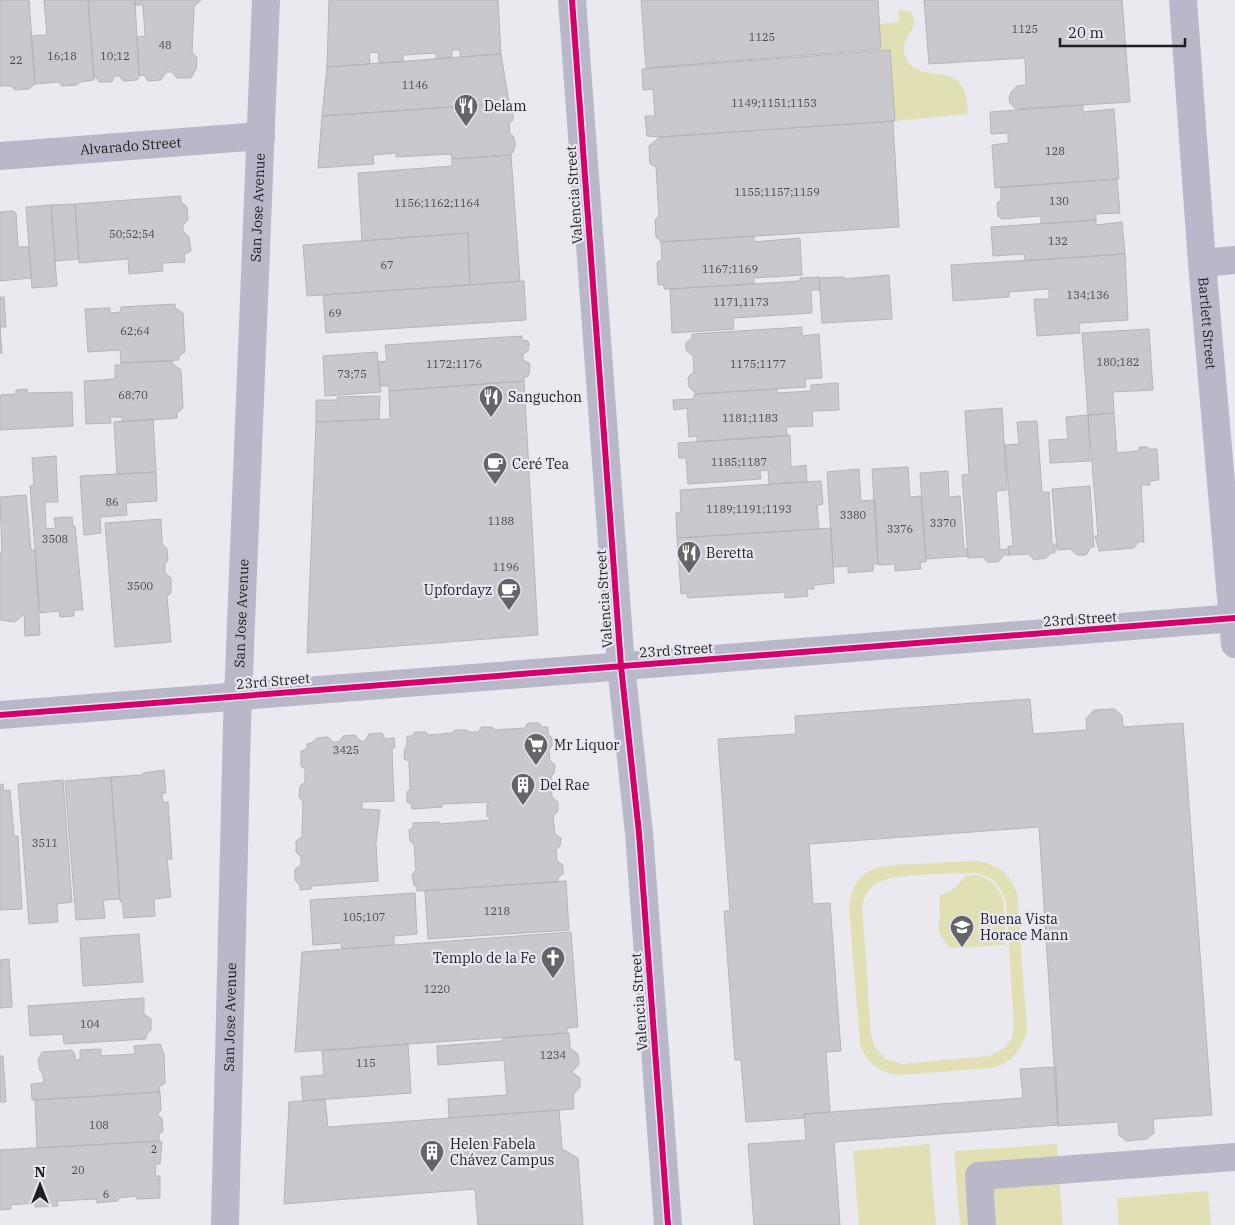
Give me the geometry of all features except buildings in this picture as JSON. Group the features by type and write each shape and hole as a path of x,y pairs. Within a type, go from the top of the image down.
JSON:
{"street":[{"name":"San Jose Avenue","path":"225,1225 238,697 266,0"},
{"name":"Valencia Street","path":"572,0 621,666 639,833 668,1225"},
{"name":"Bartlett Street","path":"1183,0 1202,263 1234,627"},
{"name":"Alvarado Street","path":"0,156 261,136"},
{"path":"1202,263 1235,260"},
{"name":"23rd Street","path":"0,715 621,666 1234,627"},
{"path":"982,1225 979,1176 1235,1157"}],"green space":[{"path":"898,10 910,11 914,18 912,29 904,45 907,60 914,68 953,78 961,84 966,96 968,114 895,121 890,51 882,51 879,24 899,22"},
{"path":"971,861 987,863 1000,869 1006,874 1017,894 1027,1031 1025,1038 1015,1055 1005,1063 992,1068 899,1075 886,1072 870,1062 860,1045 849,907 852,893 857,882 864,875 882,867","holes":["981,874 995,882 1006,902 1014,1028 1011,1040 1003,1049 989,1056 902,1064 885,1059 875,1047 871,1035 862,906 865,896 871,887 877,883 896,877"]},
{"path":"978,875 994,884 1003,899 1006,945 951,948 942,938 938,929 940,918 939,896 955,888 965,876"},
{"path":"929,1144 936,1225 859,1225 853,1151"},
{"path":"1057,1144 1063,1225 960,1225 954,1151"},
{"path":"1208,1191 1211,1225 1119,1225 1117,1198"}],"cycle path":[{"path":"572,0 621,666 639,833 668,1225"},
{"path":"0,715 1235,618"}],"place":[{"name":"Delam","path":"466,127"},
{"name":"Sanguchon","path":"491,418"},
{"name":"Ceré Tea","path":"495,485"},
{"name":"Beretta","path":"689,574"},
{"name":"Upfordayz","path":"509,611"},
{"name":"Mr Liquor","path":"536,766"},
{"name":"Del Rae","path":"523,806"},
{"name":"Buena Vista Horace Mann","path":"962,948"},
{"name":"Templo de la Fe","path":"553,979"},
{"name":"Helen Fabela Chávez Campus","path":"432,1173"}]}
